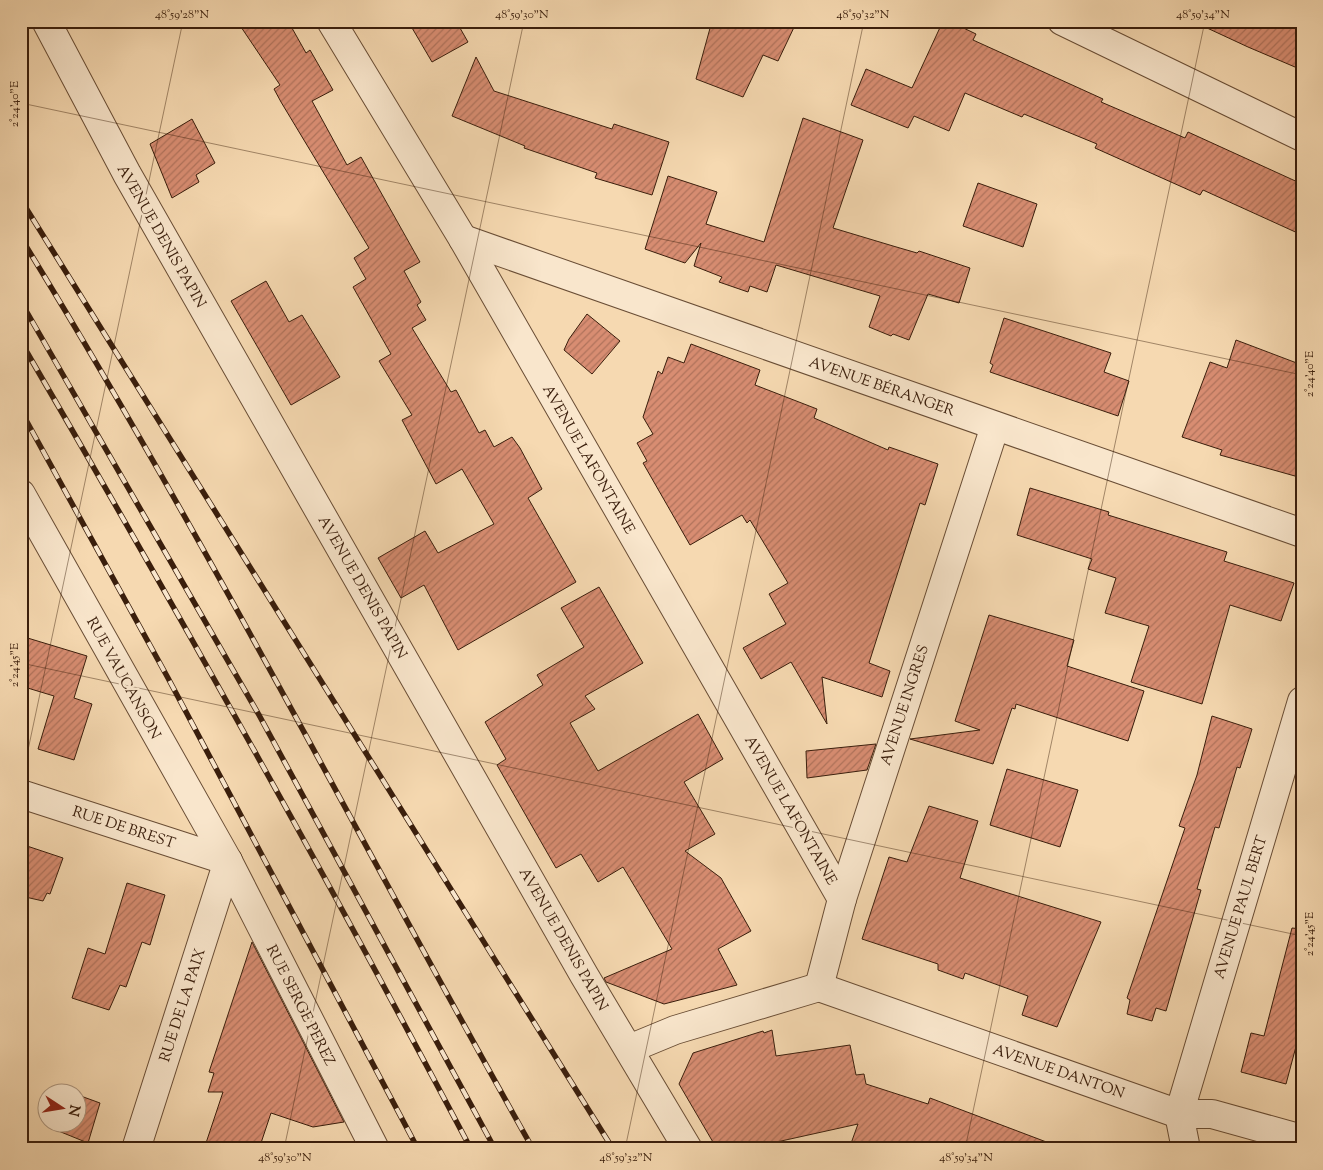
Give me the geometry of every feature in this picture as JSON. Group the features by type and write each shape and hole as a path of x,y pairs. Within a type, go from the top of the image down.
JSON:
{"street":[{"name":"AVENUE DENIS PAPIN","path":"46,21 127,174 574,957 688,1149"},
{"name":"AVENUE LAFONTAINE","path":"331,21 463,239 842,899"},
{"path":"1062,21 1302,137"},
{"name":"AVENUE BÉRANGER","path":"463,239 1302,533"},
{"name":"AVENUE INGRES","path":"819,987 842,899 995,426"},
{"name":"RUE VAUCANSON","path":"21,494 228,861"},
{"name":"AVENUE PAUL BERT","path":"1179,1114 1302,701"},
{"name":"RUE DE BREST","path":"21,794 228,861"},
{"name":"RUE DE LA PAIX","path":"136,1149 228,861"},
{"name":"RUE SERGE PEREZ","path":"228,861 375,1149"},
{"path":"628,1049 675,1030 819,987"},
{"name":"AVENUE DANTON","path":"819,987 1179,1114 1212,1114 1302,1139"},
{"path":"1179,1114 1186,1149"}],"building":[{"path":"237,21 288,21 306,53 310,50 333,90 312,101 347,165 361,157 420,262 404,271 421,302 417,305 426,320 412,328 451,392 456,390 479,433 485,430 494,447 512,437 520,448 542,489 528,498 576,582 458,650 424,585 401,598 378,558 425,531 438,553 494,524 462,469 436,484 402,420 412,415 379,361 391,354 353,287 366,279 354,258 369,248 281,102 274,89 280,85"},
{"path":"408,21 456,21 468,42 432,62"},
{"path":"712,21 797,21 778,61 763,55 743,97 696,79"},
{"path":"943,21 949,21 976,34 973,40 1103,99 1101,102 1185,138 1188,132 1302,184 1302,235 1203,190 1200,195 1095,148 1097,144 1024,114 1022,117 965,93 949,131 914,116 908,128 851,105 866,69 912,88"},
{"path":"1192,21 1302,21 1302,70 1248,47"},
{"path":"476,57 494,91 612,129 614,124 669,142 652,195 595,178 597,173 524,148 525,146 452,116"},
{"path":"803,118 863,140 833,228 917,253 919,251 970,268 959,303 928,294 909,340 893,334 891,336 869,327 880,296 776,265 767,292 750,286 748,292 719,282 722,277 694,266 701,243 685,263 645,249 668,176 717,192 706,224 764,242"},
{"path":"192,119 215,163 196,175 199,182 172,198 150,144"},
{"path":"978,183 1037,204 1023,247 963,226"},
{"path":"266,281 289,322 302,315 340,377 291,405 231,301"},
{"path":"587,314 620,341 592,374 564,350 569,339"},
{"path":"1004,318 1111,353 1104,372 1129,381 1118,416 990,372 993,365 990,363"},
{"path":"1236,340 1302,365 1302,478 1220,455 1222,450 1182,437 1210,362 1227,368"},
{"path":"691,344 760,370 755,385 817,409 814,418 888,450 889,447 938,464 925,505 920,503 869,663 890,671 882,697 822,677 827,724 791,662 761,679 743,648 786,624 769,594 788,583 750,520 747,523 742,515 690,545 643,463 647,461 637,443 653,434 643,417 658,371 662,374 668,357 684,363"},
{"path":"1030,488 1109,512 1108,515 1227,552 1224,561 1294,583 1281,621 1230,605 1202,704 1131,682 1149,626 1105,613 1116,578 1088,569 1092,559 1017,535"},
{"path":"599,587 643,663 585,696 595,709 570,723 598,771 698,714 723,759 684,782 715,834 685,851 721,878 751,931 718,949 737,985 664,1004 606,982 604,978 672,949 623,867 598,882 581,854 556,868 497,765 506,759 485,722 543,685 537,675 584,647 561,608"},
{"path":"989,615 1074,640 1067,666 1144,691 1128,741 1016,704 1015,709 1012,708 993,764 910,739 980,730 955,721"},
{"path":"21,636 87,656 74,698 92,704 74,760 38,749 54,696 21,686"},
{"path":"1212,716 1252,729 1240,768 1237,767 1219,828 1215,827 1197,889 1201,890 1166,1011 1156,1008 1152,1021 1127,1014 1130,1000 1127,998 1185,828 1179,826 1197,775"},
{"path":"876,744 867,770 807,778 806,751"},
{"path":"1007,769 1078,790 1060,847 990,825"},
{"path":"929,806 978,821 960,878 1101,922 1057,1027 1022,1015 1028,996 965,973 963,979 938,970 938,964 862,939 889,857 907,862"},
{"path":"21,844 63,858 50,894 47,893 43,901 21,896"},
{"path":"127,883 165,895 150,945 142,942 126,987 120,985 109,1010 72,998 88,948 105,954"},
{"path":"1292,928 1302,929 1302,1024 1286,1084 1241,1072 1251,1033 1264,1036"},
{"path":"252,942 344,1122 313,1127 271,1113 259,1149 204,1149 223,1092 208,1092 214,1073 209,1072"},
{"path":"772,1030 776,1056 850,1045 856,1075 864,1074 866,1084 928,1104 930,1098 1057,1146 1056,1149 849,1149 858,1124 745,1149 717,1149 679,1084 693,1053 763,1031 764,1033"},
{"path":"88,1099 100,1103 88,1143 61,1132 88,1132"}],"railway":[{"path":"21,200 613,1149"},
{"path":"21,238 89,350 154,463 282,691 533,1149"},
{"path":"21,302 259,715 495,1149"},
{"path":"21,342 250,743 471,1149"},
{"path":"21,411 168,678 418,1149"}]}
